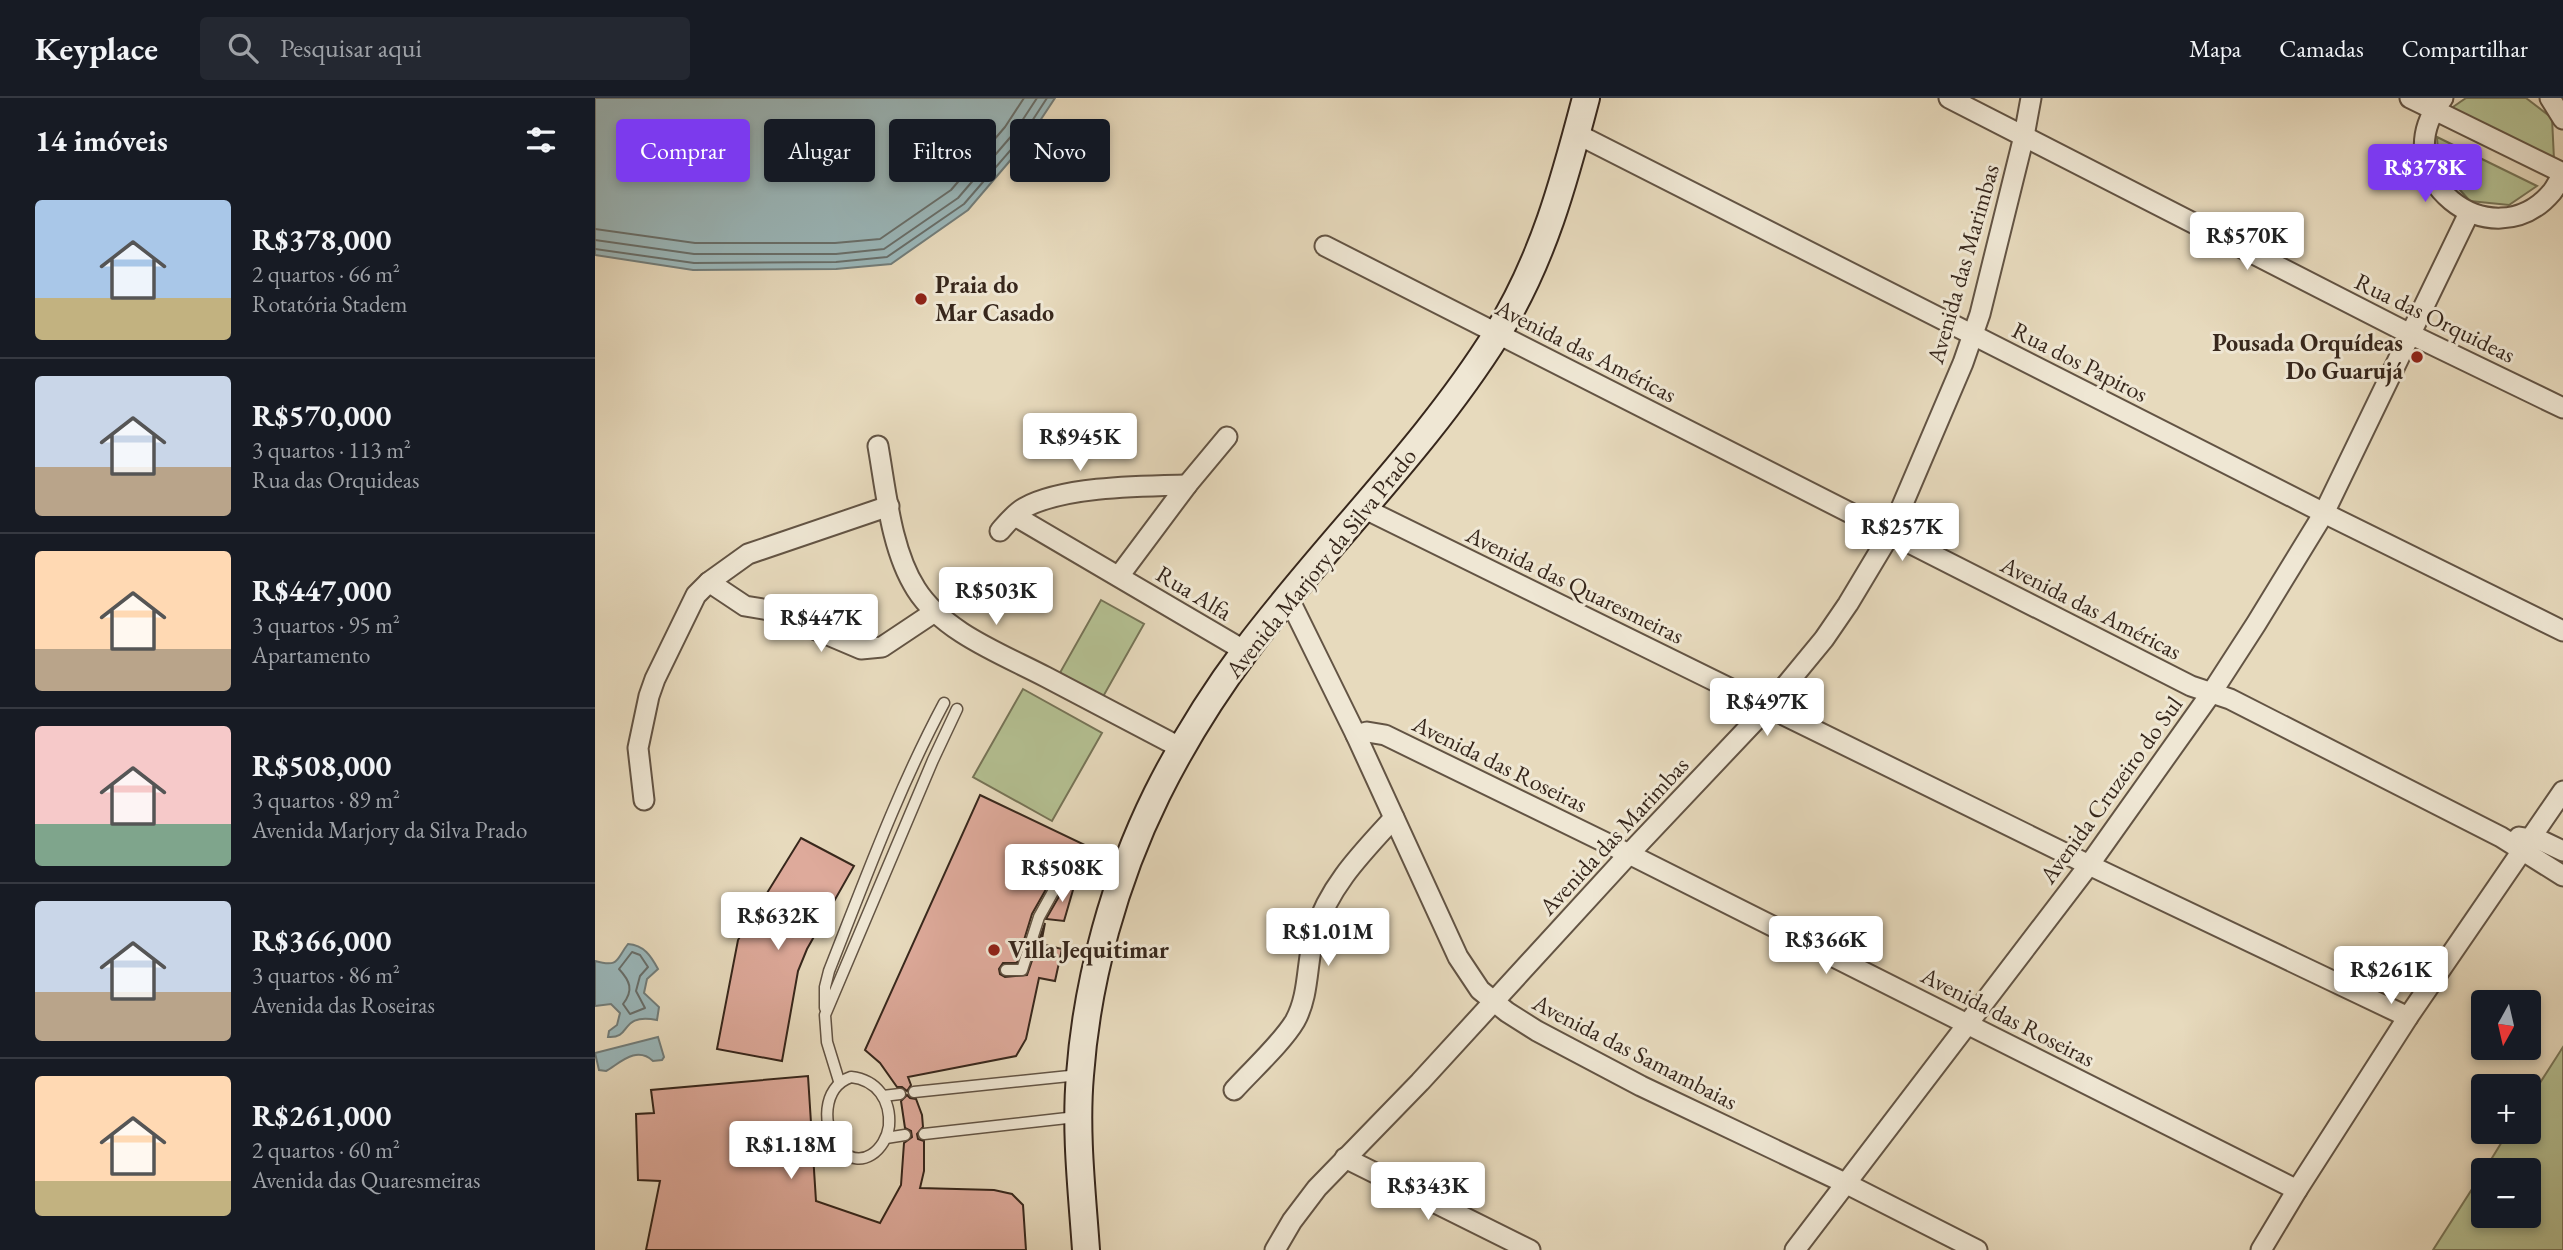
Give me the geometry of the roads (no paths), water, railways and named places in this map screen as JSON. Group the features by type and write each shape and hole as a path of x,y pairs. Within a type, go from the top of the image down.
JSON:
{"main road":[{"name":"Avenida Marjory da Silva Prado","path":"1086,1250 1079,1117 1080,1075 1090,1003 1100,957 1125,872 1158,791 1245,651 1428,433 1498,332 1524,286 1547,234 1586,98"}],"street":[{"name":"Rua das Orquideas","path":"1949,98 2410,334 2563,408"},
{"name":"Avenida das Marimbas","path":"1275,1250 1292,1221 1317,1188 1769,707 1825,639 1890,534 1963,363 1973,335 2031,98"},
{"path":"2410,98 2438,104 2563,173 2551,192 2535,207 2514,216 2491,218 2469,213 2448,200 2433,181 2424,158 2425,133 2438,104"},
{"path":"2550,98 2563,119"},
{"name":"Rua dos Papiros","path":"1577,134 2324,513 2563,631"},
{"name":"Avenida Cruzeiro do Sul","path":"1795,1250 1969,1025 2212,692 2324,513 2469,213"},
{"name":"Avenida das Américas","path":"1325,246 2191,686 2230,699 2501,838 2563,852"},
{"name":"Rua Alfa","path":"1119,576 1187,485 1227,437"},
{"path":"878,446 900,554 906,572 933,613 984,650 1183,749"},
{"path":"1000,530 1022,509 1059,496 1117,488 1187,485"},
{"path":"644,800 638,748 649,696 688,608 709,582 748,554 889,506"},
{"name":"Avenida das Quaresmeiras","path":"1363,508 2089,864 2408,1017"},
{"name":"Rua Alfa","path":"1015,516 1245,651"},
{"path":"709,582 745,606 769,610 861,649 882,647 933,613"},
{"name":"Avenida das Samambaias","path":"1288,597 1356,735 1458,957 1469,975 1494,1002 1537,1031 1581,1055 1977,1250"},
{"name":"Avenida das Roseiras","path":"1356,735 1367,732 1385,735 1629,854 2297,1190"},
{"path":"2261,1250 2408,1017 2563,791"},
{"path":"1234,1090 1295,1020 1304,993 1314,934 1330,894 1355,861 1394,818"},
{"path":"2525,844 2563,876"},
{"path":"1345,1158 1530,1250"}],"lane":[{"path":"839,1081 827,1042 825,987 829,971 906,778 944,703"},
{"path":"825,1015 957,709"},
{"path":"1006,970 1022,970 1039,918 1059,881 1064,877 1125,872"},
{"path":"914,1093 1080,1075"},
{"path":"851,1077 862,1078 871,1082 883,1096 889,1114 886,1138 881,1148 873,1156 862,1158 842,1152 834,1141 828,1122 829,1099 839,1081 851,1077"},
{"path":"883,1096 900,1094"},
{"path":"924,1134 1079,1117"},
{"path":"886,1138 905,1135"}],"water":[{"path":"595,98 1055,98 1041,119 1010,119 1010,161 996,177 996,119 889,119 889,182 992,182 968,210 891,264 836,269 693,270 595,255"},
{"path":"628,944 638,946 646,952 658,969 647,979 644,993 659,1007 657,1020 636,1020 621,1034 608,1037 609,1031 617,1025 620,1013 611,1004 595,1006 595,961 613,963"},
{"path":"658,1037 664,1057 662,1060 653,1061 634,1055 606,1071 599,1070 595,1053"}],"place":[{"name":"Praia do Mar Casado","path":"921,299"},
{"name":"Pousada Orquídeas Do Guarujá","path":"2417,357"},
{"name":"Villa Jequitimar","path":"994,950"}]}
